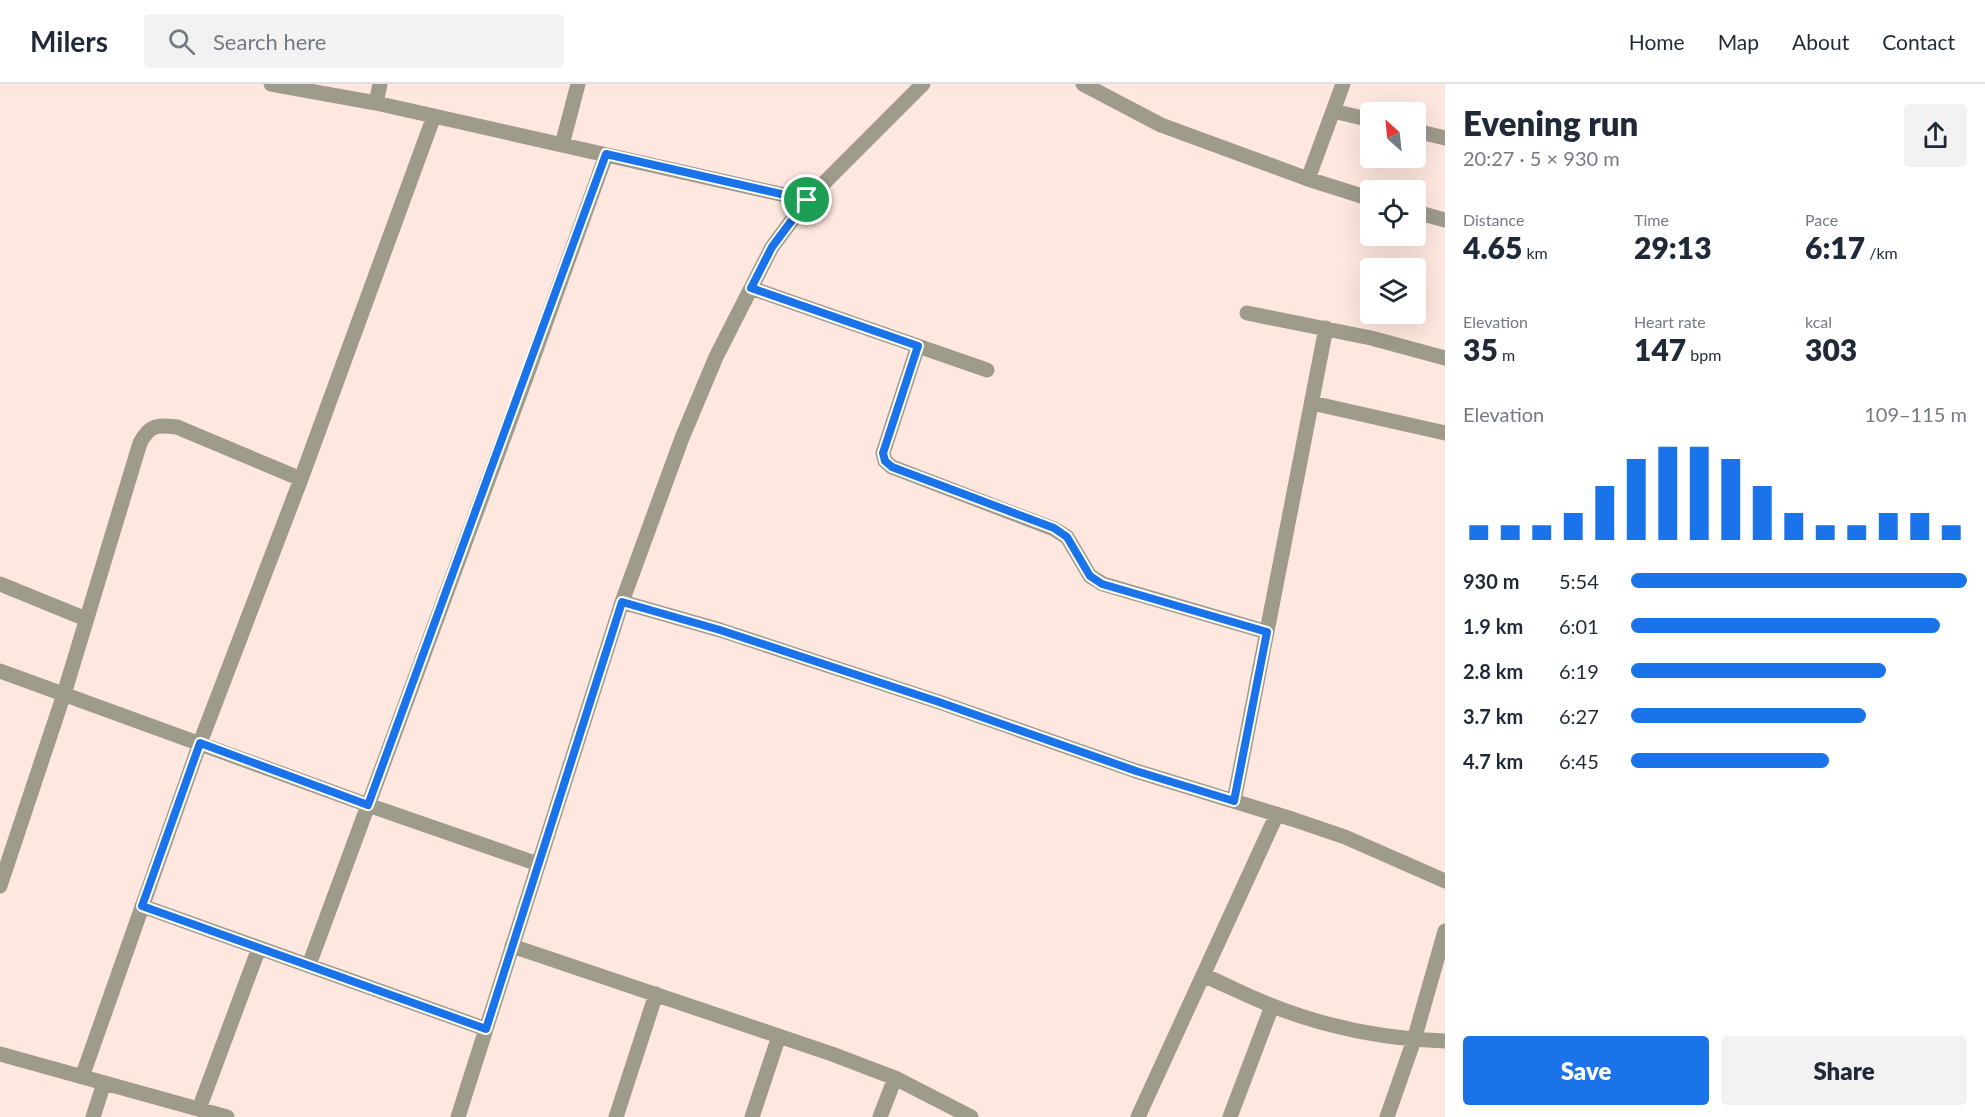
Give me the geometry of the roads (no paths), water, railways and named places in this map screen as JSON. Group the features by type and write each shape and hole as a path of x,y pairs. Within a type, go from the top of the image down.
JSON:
{"street":[{"path":"271,84 376,103 807,200"},
{"path":"376,103 380,84"},
{"path":"562,145 578,84"},
{"path":"458,1117 622,602 716,357 772,247 807,200 923,84"},
{"path":"1083,84 1161,125 1308,179 1360,196"},
{"path":"1308,179 1343,84"},
{"path":"1333,111 1360,117"},
{"path":"82,1077 200,743 301,479 434,116"},
{"path":"1426,133 1445,138"},
{"path":"309,965 606,154"},
{"path":"1426,215 1445,220"},
{"path":"751,288 987,370"},
{"path":"1247,313 1371,338 1445,358"},
{"path":"1234,801 1326,328"},
{"path":"918,346 883,453 885,461 892,467 1054,528 1067,537 1090,576 1102,584 1267,632"},
{"path":"1312,403 1445,433"},
{"path":"0,886 64,694 140,443 145,433 150,428 161,425 177,428 301,479"},
{"path":"0,584 86,619"},
{"path":"622,602 720,630 939,702 1136,771 1345,837 1445,881"},
{"path":"0,671 368,805 538,864"},
{"path":"1138,1117 1277,814"},
{"path":"142,906 486,1029"},
{"path":"1387,1117 1414,1040 1445,931"},
{"path":"512,946 779,1036 895,1078 971,1117"},
{"path":"199,1109 259,948"},
{"path":"1203,975 1272,1006 1335,1025 1414,1040 1445,1041"},
{"path":"616,1117 656,994"},
{"path":"1230,1117 1272,1006"},
{"path":"752,1117 779,1036"},
{"path":"0,1054 227,1117"},
{"path":"880,1117 895,1078"},
{"path":"93,1117 104,1083"}]}
